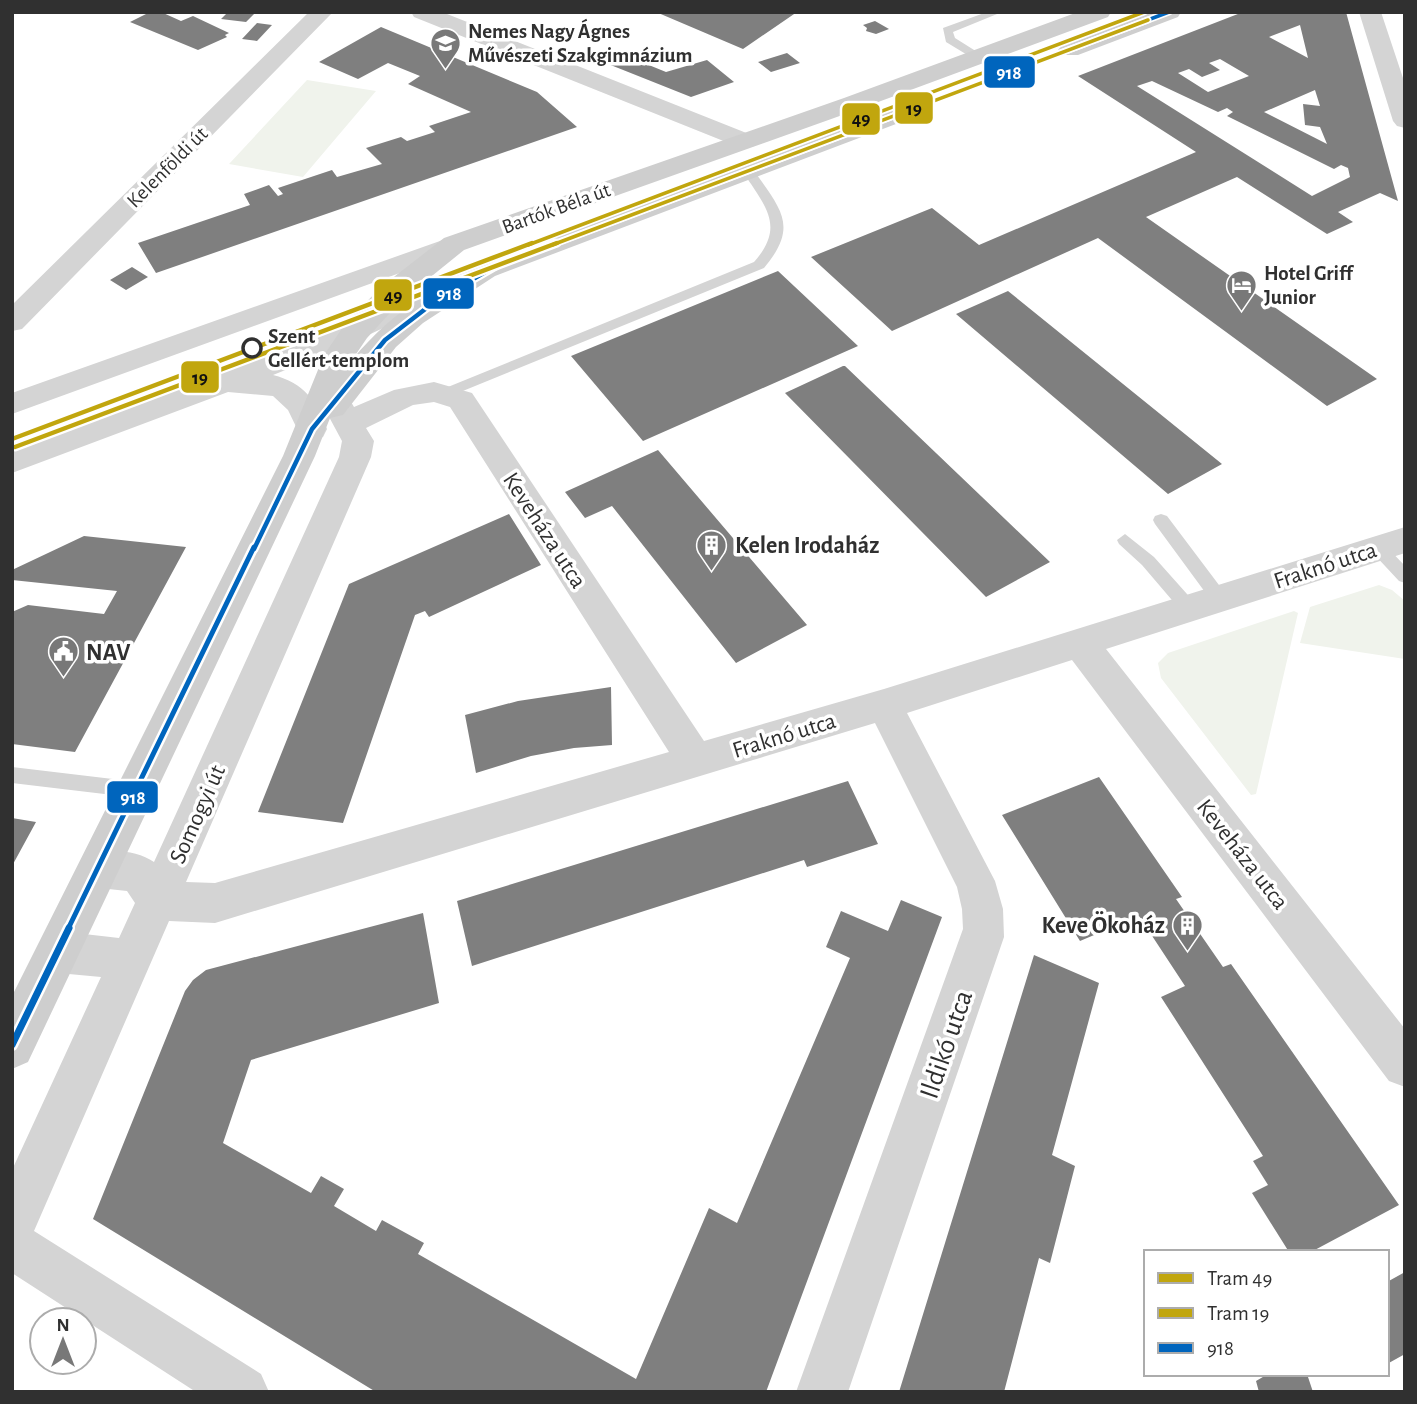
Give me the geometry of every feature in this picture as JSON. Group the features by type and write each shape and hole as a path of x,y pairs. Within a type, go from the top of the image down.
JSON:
{"street":[{"name":"Kelenföldi út","path":"12,322 322,12"},
{"path":"422,12 745,141"},
{"name":"Bartók Béla út","path":"16,401 1100,12"},
{"name":"Bartók Béla út","path":"12,462 356,331 428,293 485,270 1170,12"},
{"path":"1370,12 1405,121"},
{"name":"Somogyi út","path":"12,1225 355,457 358,441 332,418 321,397 339,355 356,331 391,294 454,244"},
{"name":"Somogyi út","path":"12,1046 138,790 332,418 385,340 413,316 485,270"},
{"name":"Bartók Béla út","path":"220,383 264,384 296,395 304,406 332,418"},
{"path":"332,418 430,392 448,392"},
{"name":"Keveháza utca","path":"448,392 461,400 696,761"},
{"name":"Fraknó utca","path":"158,901 215,903 884,705 1391,544"},
{"name":"Keveháza utca","path":"1080,643 1405,1065"},
{"name":"Ildikó utca","path":"822,1392 983,937 985,919 983,901 975,881 884,705"},
{"path":"99,869 138,873 158,901"},
{"path":"58,952 131,960"},
{"path":"12,1245 243,1392"}],"lane":[{"path":"978,57 947,38 947,30 997,12"},
{"path":"448,392 759,265 774,250 780,231 779,218 749,172"},
{"path":"1161,520 1204,603"},
{"path":"1125,540 1204,603"},
{"path":"1391,544 1405,577"},
{"path":"12,775 138,790"}],"shaded area":[{"path":"307,80 376,91 303,177 229,164"},
{"path":"1379,585 1392,590 1405,601 1405,659 1300,643 1310,607"},
{"path":"1294,611 1298,613 1256,794 1251,795 1161,678 1158,663 1168,653"}],"building":[{"path":"150,12 161,12 181,21 193,16 229,33 225,35 227,37 198,50 130,22"},
{"path":"228,12 256,12 246,22 221,19"},
{"path":"656,12 797,12 743,49"},
{"path":"1243,12 1346,12 1398,201 1380,193 1338,212 1353,222 1327,234 1237,177 1146,217 1377,379 1327,406 1098,238 892,331 811,257 932,208 979,245 1196,152 1078,76","holes":["1300,25 1308,58 1269,37","1220,59 1249,76 1208,92 1178,73 1189,69 1202,77 1220,70 1209,63","1152,81 1218,112 1227,108 1233,112 1227,116 1334,169 1341,165 1348,168 1350,177 1312,196 1137,86","1315,90 1320,106 1303,104 1305,125 1320,127 1327,144 1264,112"]},
{"path":"875,21 889,29 876,34 866,31 867,28 863,25"},
{"path":"257,23 272,25 257,41 242,39"},
{"path":"381,27 537,92 577,127 156,273 138,243 250,205 244,194 269,185 278,196 283,194 278,188 332,170 337,177 382,164 366,148 401,137 407,141 435,132 429,126 471,112 408,84 420,76 388,63 358,79 319,62"},
{"path":"607,48 666,72 707,60 734,82 691,97 593,58"},
{"path":"787,53 800,63 771,72 758,62"},
{"path":"132,267 148,277 126,290 110,280"},
{"path":"778,271 858,346 643,441 571,356"},
{"path":"1008,291 1222,464 1168,494 956,314"},
{"path":"843,366 1050,562 986,597 785,393"},
{"name":"Kelen Irodaház","path":"658,450 807,625 736,663 612,506 585,518 565,492"},
{"path":"509,514 541,565 429,617 425,611 415,615 343,823 258,812 349,584"},
{"name":"NAV","path":"84,536 186,547 75,752 12,744 12,612 28,605 104,614 117,591 12,580 12,570"},
{"path":"611,687 612,745 574,748 531,756 476,773 465,715 518,701"},
{"name":"Keve Ökoház","path":"1099,777 1182,897 1176,899 1223,967 1231,964 1399,1205 1315,1250 1288,1250 1252,1193 1268,1185 1253,1161 1263,1156 1161,997 1185,986 1139,916 1080,941 1002,815"},
{"path":"848,781 878,844 807,867 804,860 472,966 457,901"},
{"path":"12,818 36,822 12,866"},
{"path":"901,900 942,917 766,1392 376,1392 93,1219 185,991 193,980 206,970 423,913 439,1003 251,1060 223,1143 311,1193 321,1176 344,1189 334,1206 376,1231 382,1220 424,1243 418,1254 636,1379 709,1208 737,1223 850,958 826,947 841,911 888,931"},
{"path":"1034,955 1099,983 1052,1155 1075,1166 1050,1263 1039,1258 1004,1392 899,1392"},
{"path":"1405,1272 1405,1354 1389,1363 1389,1281"},
{"path":"1265,1376 1308,1376 1313,1392 1259,1392 1256,1381"}],"tram line":[{"name":"49","path":"12,439 1144,12"},
{"name":"19","path":"15,447 1148,20"}],"transit line":[{"name":"918","path":"12,1045 312,429 385,340 437,300 499,264 1169,12"}],"place":[{"name":"Nemes Nagy Ágnes Művészeti Szakgimnázium","path":"445,70"},
{"name":"Hotel Griff Junior","path":"1241,312"},
{"name":"Szent Gellért-templom","path":"252,348"},
{"name":"Kelen Irodaház","path":"712,572"},
{"name":"NAV","path":"63,679"},
{"name":"Keve Ökoház","path":"1188,952"}]}
